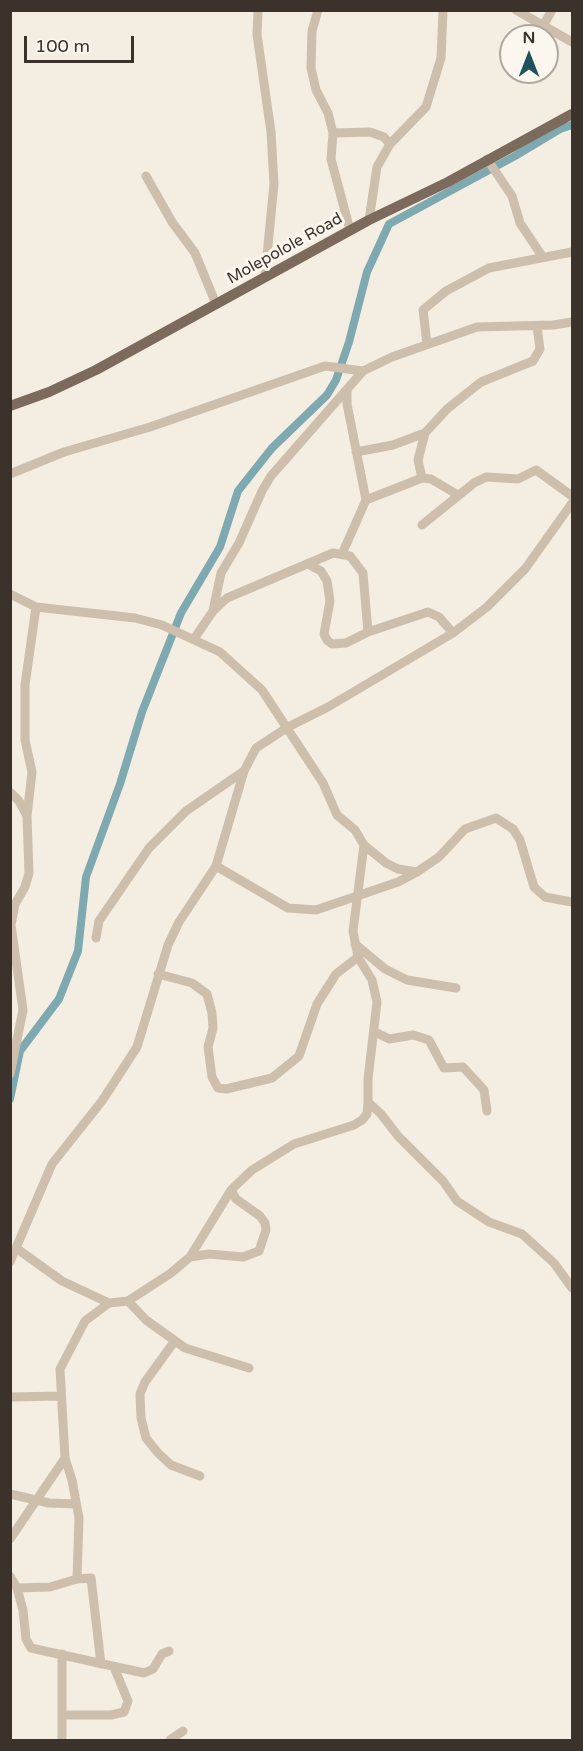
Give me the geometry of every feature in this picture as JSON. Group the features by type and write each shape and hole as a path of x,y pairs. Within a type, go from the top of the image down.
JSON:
{"main road":[{"name":"Molepolole Road","path":"10,406 49,392 96,370 350,230 573,114"}],"street":[{"path":"258,10 257,34 271,132 274,184 265,276"},
{"path":"318,10 312,30 311,68 316,90 328,113 333,133 332,159 350,230"},
{"path":"369,220 376,167 390,144 426,107 441,58 443,10"},
{"path":"516,10 540,24"},
{"path":"544,24 552,10"},
{"path":"559,35 573,42"},
{"path":"333,133 370,132 384,136 390,144"},
{"path":"487,159 512,196 520,222 542,256"},
{"path":"146,176 172,222 195,253 216,304"},
{"path":"427,344 423,310 446,291 489,268 542,256 573,252"},
{"path":"213,611 221,573 239,543 261,491 363,371 392,357 477,327 537,326 573,322"},
{"path":"356,452 393,445 425,433 447,409 481,382 532,361 540,349 537,326"},
{"path":"10,474 64,452 150,427 325,366 363,371"},
{"path":"342,554 366,500 347,404 347,389"},
{"path":"422,478 418,460 425,433"},
{"path":"422,525 458,495 486,477 518,479 536,470 573,496"},
{"path":"366,500 422,478 431,479 458,495"},
{"path":"10,1262 52,1164 102,1101 137,1047 158,974 178,921 216,866 244,771 256,748 288,727 328,707 453,633 487,607 525,568 573,503"},
{"path":"191,637 227,598 325,555 342,554 350,556 363,573 368,632"},
{"path":"308,564 321,571 327,580 330,601 324,634 332,644 346,643 368,632 428,612 439,617 453,633"},
{"path":"10,594 36,607 135,618 162,625 191,637 241,669 262,690 288,727 323,783 337,815 355,830 364,845 386,863 398,869 417,872"},
{"path":"10,1074 23,1010 11,925 15,904 25,887 29,873 27,816 32,772 25,740 25,685 36,607"},
{"path":"96,938 99,921 149,848 186,811 244,771"},
{"path":"10,792 27,816"},
{"path":"216,866 274,901 298,911 329,907 358,894 398,882 417,872 440,857 465,829 496,818 504,821 520,840 534,887 545,897 573,902"},
{"path":"77,1579 79,1518 65,1458 60,1396 61,1365 85,1321 109,1303 128,1301 171,1273 190,1257 231,1190 260,1164 294,1144 354,1125 367,1114 368,1079 375,1032 375,989 358,957 353,924 364,845"},
{"path":"355,944 385,969 407,980 456,988"},
{"path":"158,974 192,983 207,994 213,1028 208,1047 212,1077 218,1088 226,1089 272,1078 300,1056 317,1004 336,974 358,957"},
{"path":"375,1032 389,1039 413,1035 429,1040 444,1068 463,1067 484,1090 487,1111"},
{"path":"368,1102 381,1114 398,1136 443,1180 457,1201 489,1222 522,1234 554,1263 573,1288"},
{"path":"190,1257 209,1254 243,1257 259,1251 266,1230 265,1223 260,1216 236,1199 231,1190"},
{"path":"16,1248 62,1281 109,1303"},
{"path":"128,1301 146,1320 174,1342 192,1352 249,1368"},
{"path":"174,1342 145,1382 140,1394 141,1418 146,1438 158,1453 171,1465 200,1476"},
{"path":"10,1397 60,1396"},
{"path":"10,1539 65,1458"},
{"path":"10,1494 36,1501 76,1504"},
{"path":"10,1576 17,1588 28,1645 136,1672 149,1672 162,1654 169,1651"},
{"path":"17,1588 50,1587 77,1579 91,1578 101,1664"},
{"path":"62,1654 62,1740"},
{"path":"62,1715 111,1715 124,1712 128,1701 114,1667"},
{"path":"170,1740 183,1731"}],"waterway":[{"path":"10,1099 20,1051 59,999 78,951 86,877 120,784 142,712 181,613 220,547 238,491 272,448 327,395 336,380 349,342 367,272 389,224 560,129 572,125"}]}
